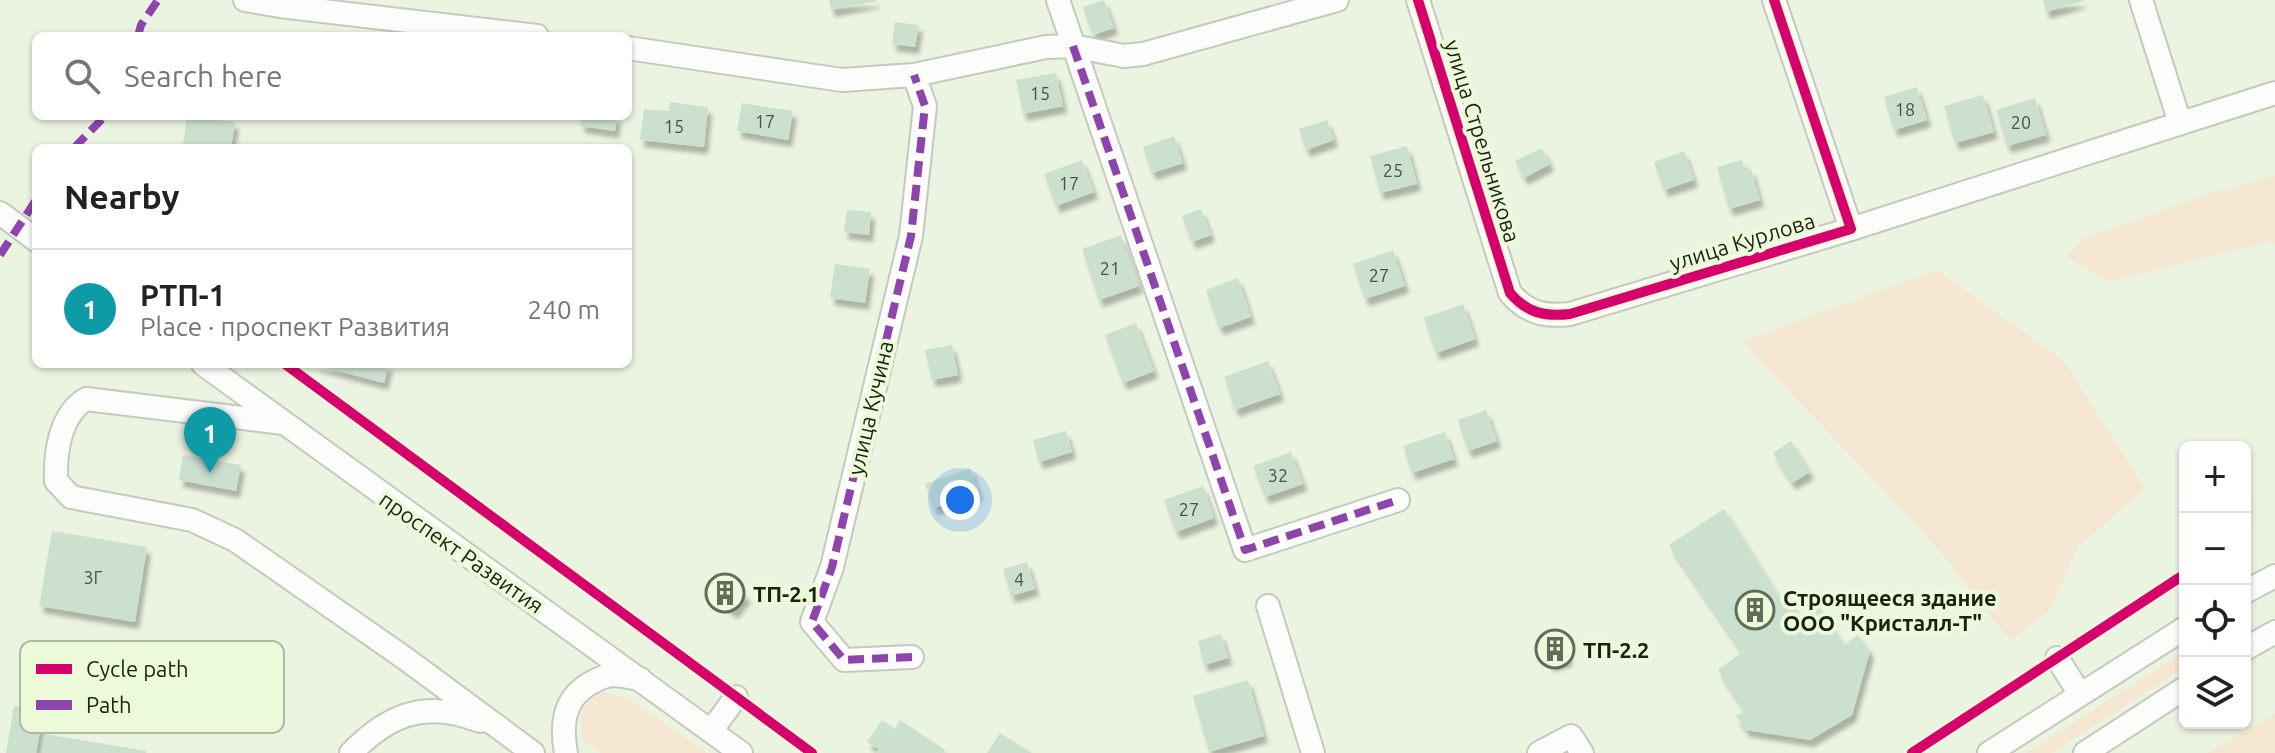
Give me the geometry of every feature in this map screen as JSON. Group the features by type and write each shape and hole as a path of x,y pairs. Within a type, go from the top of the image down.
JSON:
{"street":[{"path":"245,0 505,32"},
{"path":"1058,0 1245,550 1398,500"},
{"path":"632,49 842,80 914,75 1046,47 1073,46 1105,54 1143,54 1337,0"},
{"name":"улица Стрельникова","path":"1418,0 1510,293"},
{"name":"улица Курлова","path":"1510,293 1527,310 1555,316 1570,314 1851,229 1774,0"},
{"path":"2141,0 2180,123"},
{"name":"улица Кучина","path":"912,657 844,660 812,622 832,567 911,236 925,106 914,75"},
{"path":"1851,229 2275,93"},
{"path":"0,213 32,237"},
{"name":"проспект Развития","path":"208,368 741,753"},
{"path":"283,423 86,399 74,406 66,420 56,462 56,481 71,497 192,520 235,540 533,753"},
{"path":"2251,589 2275,576"},
{"path":"1268,606 1313,753"},
{"path":"1989,753 2179,632"},
{"path":"2251,646 2275,632"},
{"path":"2057,658 2080,694"},
{"path":"566,753 563,733 565,714 571,700 597,680 612,675 641,679"},
{"path":"2095,750 2179,692"},
{"path":"711,731 736,697"},
{"path":"351,753 388,723 416,711 452,712 500,728"},
{"path":"1539,753 1571,736 1582,753"}],"shaded area":[{"path":"2275,176 2275,244 2269,242 2110,282 2066,257 2083,239 2208,194"},
{"path":"1937,270 2064,361 2145,489 2079,546 2048,612 2010,640 1934,544 1742,341"},
{"path":"2179,655 2179,671 2052,753 2026,753"},
{"path":"605,692 627,698 707,753 601,753 583,740 580,724 587,704"},
{"path":"2275,714 2275,753 2208,753 2251,729"}],"building":[{"path":"829,0 876,0 877,1 831,10"},
{"path":"1104,0 1114,28 1093,35 1083,7"},
{"path":"2043,0 2083,0 2083,1 2046,12"},
{"path":"895,22 919,25 915,47 892,44"},
{"path":"1056,73 1063,106 1023,114 1016,80"},
{"path":"1917,87 1927,120 1894,130 1884,97"},
{"path":"1983,95 1994,132 1955,143 1944,106"},
{"path":"2035,98 2046,135 2007,146 1996,110"},
{"path":"670,102 708,107 704,147 640,140 644,109 669,111"},
{"path":"742,103 793,111 788,140 737,131"},
{"path":"186,120 235,122 232,144 183,144"},
{"path":"581,120 616,120 615,131 580,126"},
{"path":"1327,120 1334,140 1306,150 1299,129"},
{"path":"1174,136 1183,163 1152,173 1143,147"},
{"path":"1407,146 1417,184 1380,193 1370,156"},
{"path":"1542,148 1550,164 1524,178 1515,161"},
{"path":"1684,151 1694,180 1664,190 1654,162"},
{"path":"1082,160 1094,192 1056,206 1044,174"},
{"path":"1742,160 1745,171 1751,169 1760,200 1729,209 1717,167"},
{"path":"1201,209 1211,235 1192,242 1182,216"},
{"path":"847,210 871,212 869,235 844,232"},
{"path":"1121,235 1139,286 1099,300 1082,249"},
{"path":"1393,250 1405,286 1365,299 1353,264"},
{"path":"835,264 870,269 865,303 830,298"},
{"path":"1238,278 1251,317 1219,328 1206,290"},
{"path":"1463,304 1475,339 1436,353 1424,318"},
{"path":"1136,323 1154,371 1123,383 1105,335"},
{"path":"952,345 958,375 932,380 925,350"},
{"path":"1268,361 1280,394 1235,410 1224,377"},
{"path":"327,368 388,368 384,383"},
{"path":"1486,410 1497,441 1468,451 1458,420"},
{"path":"1066,431 1072,452 1039,462 1033,440"},
{"path":"1445,432 1454,459 1412,473 1403,446"},
{"path":"1791,441 1810,472 1792,483 1773,453"},
{"path":"1291,452 1303,484 1265,497 1253,466"},
{"path":"183,455 241,465 236,491 179,480"},
{"path":"970,468 979,493 934,508 925,484"},
{"path":"1203,486 1214,518 1176,532 1164,500"},
{"name":"Строящееся здание ООО \"Кристалл-Т\"","path":"1724,509 1781,600 1787,597 1800,616 1818,605 1844,645 1858,635 1870,651 1852,715 1810,740 1746,730 1736,716 1745,711 1718,670 1742,652 1669,545"},
{"path":"52,531 147,547 135,622 39,606"},
{"path":"1027,562 1035,589 1011,596 1003,569"},
{"name":"ТП-2.1","path":"716,573 747,595 734,612 703,590"},
{"name":"ТП-2.2","path":"1561,632 1569,659 1550,665 1541,638"},
{"path":"1221,634 1228,658 1204,665 1198,641"},
{"path":"1248,680 1264,736 1209,752 1193,696"},
{"path":"14,706 20,707 20,733 40,733 36,753 6,753"},
{"path":"882,720 895,729 900,720 945,750 943,753 876,753 879,749 867,742"},
{"path":"1000,733 1032,753 987,753"},
{"path":"45,734 147,751 42,753"}],"marked path":[{"path":"139,32 158,0"},
{"path":"1073,46 1245,550 1398,500"},
{"path":"912,657 844,660 812,622 832,567 911,236 925,106 914,75"},
{"path":"78,144 101,120"},
{"path":"0,255 32,206"}],"cycle path":[{"path":"1418,0 1510,293 1530,309 1552,315 1570,314 1851,229 1774,0"},
{"path":"290,368 812,753"},
{"path":"1912,753 2179,578"}],"place":[{"name":"РТП-1","path":"210,473"},
{"name":"ТП-2.1","path":"725,593"},
{"name":"Строящееся здание ООО \"Кристалл-Т\"","path":"1755,610"},
{"name":"ТП-2.2","path":"1555,649"}]}
